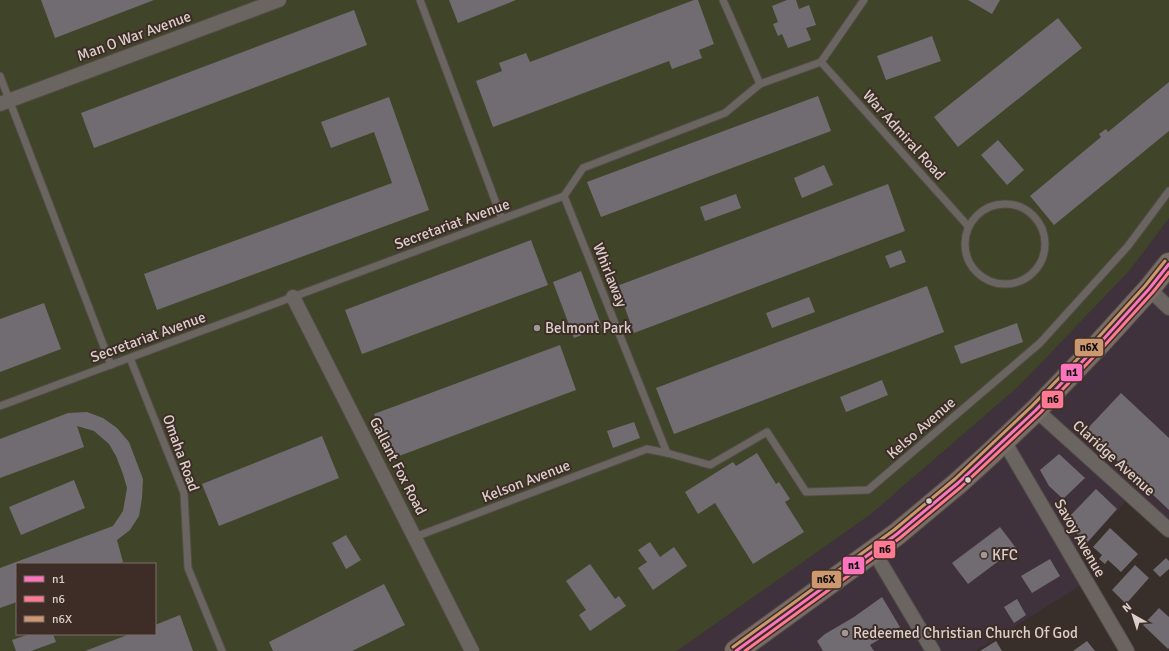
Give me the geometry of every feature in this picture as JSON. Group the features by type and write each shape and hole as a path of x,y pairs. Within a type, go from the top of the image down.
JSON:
{"main road":[{"path":"737,651 911,522 958,483 1036,410 1100,343 1149,289 1169,264"}],"street":[{"name":"Man O War Avenue","path":"5,103 279,0"},
{"path":"1149,289 1169,308"},
{"name":"Gallant Fox Road","path":"293,297 472,651"},
{"name":"Claridge Avenue","path":"1036,410 1169,530"},
{"name":"Savoy Avenue","path":"1004,441 1128,651"},
{"path":"873,550 933,651"}],"lane":[{"path":"420,0 502,219"},
{"path":"723,0 760,84"},
{"path":"564,196 583,168 725,113 760,84 821,62 864,0"},
{"name":"War Admiral Road","path":"821,62 968,226"},
{"path":"0,76 5,103 112,365"},
{"name":"Kelso Avenue","path":"647,450 667,453 710,465 767,432 806,492 868,490 1040,343 1128,246 1169,191"},
{"name":"Secretariat Avenue","path":"0,406 564,196"},
{"name":"Whirlaway","path":"564,196 667,453"},
{"path":"1002,203 1016,204 1028,210 1038,220 1044,233 1046,247 1042,259 1036,270 1026,278 1014,283 1001,284 989,281 978,274 970,264 965,252 964,239 968,226 976,214 988,206 1002,203"},
{"name":"Omaha Road","path":"130,358 184,493 188,568 222,651"},
{"name":"Kelson Avenue","path":"415,537 647,450"}],"shaded area":[{"path":"1169,218 1169,524 1134,492 1079,553 1091,579 975,651 677,651 871,514 1019,386 1130,270"}],"green space":[{"name":"Belmont Park","path":"0,0 1169,0 1169,218 1130,270 1019,386 871,514 677,651 0,651"}],"building":[{"path":"41,0 154,0 55,38"},
{"path":"449,0 516,0 458,23"},
{"path":"694,0 698,0 714,44 699,50 702,58 672,69 669,61 493,127 476,81 502,71 499,63 526,53 530,62"},
{"path":"787,0 796,0 799,9 809,5 816,25 806,28 811,40 788,48 782,34 778,36 773,24 778,22 772,6"},
{"path":"968,0 1000,0 992,14"},
{"path":"354,10 367,45 94,148 81,113"},
{"path":"1058,18 1082,48 958,147 934,117"},
{"path":"932,36 941,61 886,80 877,56"},
{"path":"1169,82 1169,131 1054,225 1030,196 1101,137 1099,134 1106,129 1108,132"},
{"path":"818,96 831,131 601,217 587,182"},
{"path":"389,97 429,210 157,310 144,274 392,183 374,132 331,148 321,122"},
{"path":"998,140 1024,170 1007,185 981,155"},
{"path":"824,165 833,185 802,198 794,178"},
{"path":"888,184 905,231 634,333 617,286"},
{"path":"736,194 741,208 705,221 700,207"},
{"path":"531,240 548,285 362,354 345,310"},
{"path":"901,250 906,262 890,268 885,256"},
{"path":"581,271 602,327 574,338 553,282"},
{"path":"927,286 944,332 674,434 656,388"},
{"path":"809,297 815,312 772,328 766,313"},
{"path":"44,303 61,349 0,372 0,319"},
{"path":"1017,323 1023,342 961,364 954,346"},
{"path":"560,345 576,390 391,459 374,414"},
{"path":"882,380 888,395 846,412 840,397"},
{"path":"1121,393 1169,438 1169,510 1088,433 1089,427"},
{"path":"87,412 103,418 117,428 129,442 143,479 139,516 130,530 117,540 123,562 16,563 16,602 0,608 0,568 113,526 123,511 127,488 116,456 109,444 94,431 77,426 84,447 0,478 0,439 68,413"},
{"path":"634,422 640,438 613,448 607,431"},
{"path":"322,436 339,478 219,526 202,484"},
{"path":"757,453 776,484 779,482 790,499 785,502 804,532 753,564 715,503 698,514 685,492 733,462 736,466"},
{"path":"1059,454 1085,478 1063,499 1049,486 1040,470"},
{"path":"74,480 85,508 21,535 9,507"},
{"path":"1096,489 1117,509 1085,545 1067,519"},
{"name":"KFC","path":"1000,527 1016,548 968,584 952,563"},
{"path":"1110,528 1138,554 1121,572 1108,560 1105,564 1099,559 1102,555 1093,547"},
{"path":"346,535 361,560 346,569 332,543"},
{"path":"650,542 660,557 674,547 687,566 653,590 638,568 647,562 638,550"},
{"path":"1166,558 1169,561 1169,569 1160,577 1153,570"},
{"path":"1050,559 1060,576 1032,593 1021,576"},
{"path":"590,564 615,599 619,596 626,606 590,631 579,615 586,610 566,581"},
{"path":"1135,565 1149,578 1126,604 1112,590"},
{"path":"384,584 405,625 352,651 273,651 269,642"},
{"path":"882,597 900,627 870,645 874,651 823,651 817,641 825,634 854,617"},
{"path":"1017,599 1026,615 1014,623 1004,607"},
{"path":"1159,608 1169,617 1168,649 1143,625"},
{"path":"180,615 193,651 85,651 127,635 156,635 156,625"},
{"path":"27,635 53,635 56,642 31,651 16,651 12,640"},
{"path":"996,641 1002,651 980,651"},
{"path":"1087,641 1095,651 1073,651"}],"transit line":[{"name":"n6X","path":"733,647 894,530 955,479 1032,406 1096,340 1145,286 1165,261"},
{"name":"n1","path":"736,651 897,534 958,483 1036,410 1100,343 1149,289 1169,264"},
{"name":"n6","path":"745,651 900,538 961,487 1040,413 1104,346 1169,272"}],"place":[{"name":"Belmont Park","path":"537,328"},
{"name":"KFC","path":"984,555"},
{"name":"Redeemed Christian Church Of God","path":"845,633"}]}
